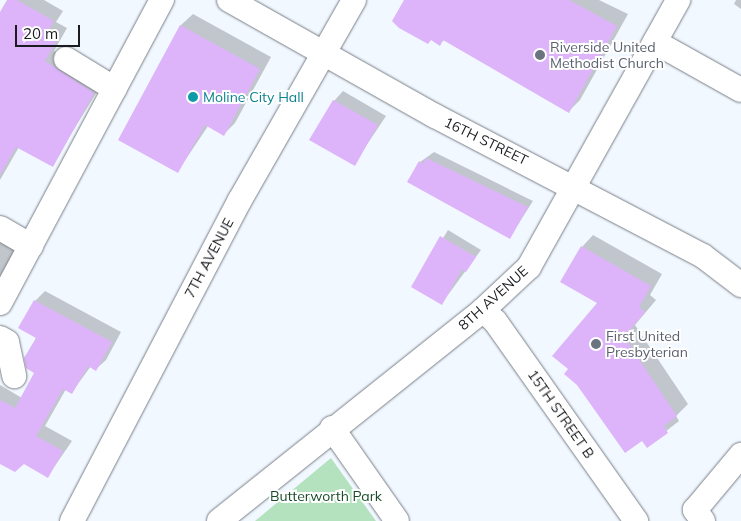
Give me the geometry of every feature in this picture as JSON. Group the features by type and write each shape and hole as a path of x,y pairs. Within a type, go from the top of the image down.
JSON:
{"street":[{"path":"0,303 162,0"},
{"name":"16TH STREET","path":"229,0 324,54 703,256 741,285"},
{"name":"7TH AVENUE","path":"72,521 240,200 354,0"},
{"name":"8TH AVENUE","path":"219,521 332,428 483,310 529,266 576,188 678,0"},
{"path":"655,42 741,90"},
{"path":"66,59 115,89"},
{"path":"0,228 31,246"},
{"name":"15TH STREET B","path":"483,310 495,321 636,521"},
{"path":"0,338 8,342 14,376"},
{"path":"332,428 397,521"},
{"path":"703,521 695,510 741,455"}],"green space":[{"name":"Butterworth Park","path":"331,458 376,521 255,521"}],"building":[{"path":"7,0 17,0 54,21 47,32 58,38 45,61 94,93 53,167 16,147 0,175 0,12"},
{"name":"Riverside United Methodist Church","path":"404,0 569,0 617,26 569,113 443,40 440,46 431,40 428,44 399,28 392,21"},
{"name":"Moline City Hall","path":"180,25 260,69 224,136 205,125 178,173 118,140"},
{"path":"333,100 378,125 355,166 309,140"},
{"path":"426,158 528,207 510,239 407,182 419,161 423,164"},
{"path":"440,236 476,257 466,272 462,269 442,305 411,287"},
{"name":"First United Presbyterian","path":"581,246 651,286 639,307 645,312 624,337 677,416 664,426 668,433 647,448 642,441 625,453 577,385 564,374 568,369 552,356 597,303 560,282"},
{"path":"34,300 112,342 96,371 88,366 72,394 63,389 36,436 63,451 48,478 24,464 15,472 0,464 0,400 15,408 34,373 26,368 24,358 36,338 18,328"}],"place":[{"name":"Riverside United Methodist Church","path":"540,55"},
{"name":"Moline City Hall","path":"193,97"},
{"name":"First United Presbyterian","path":"596,344"}]}
